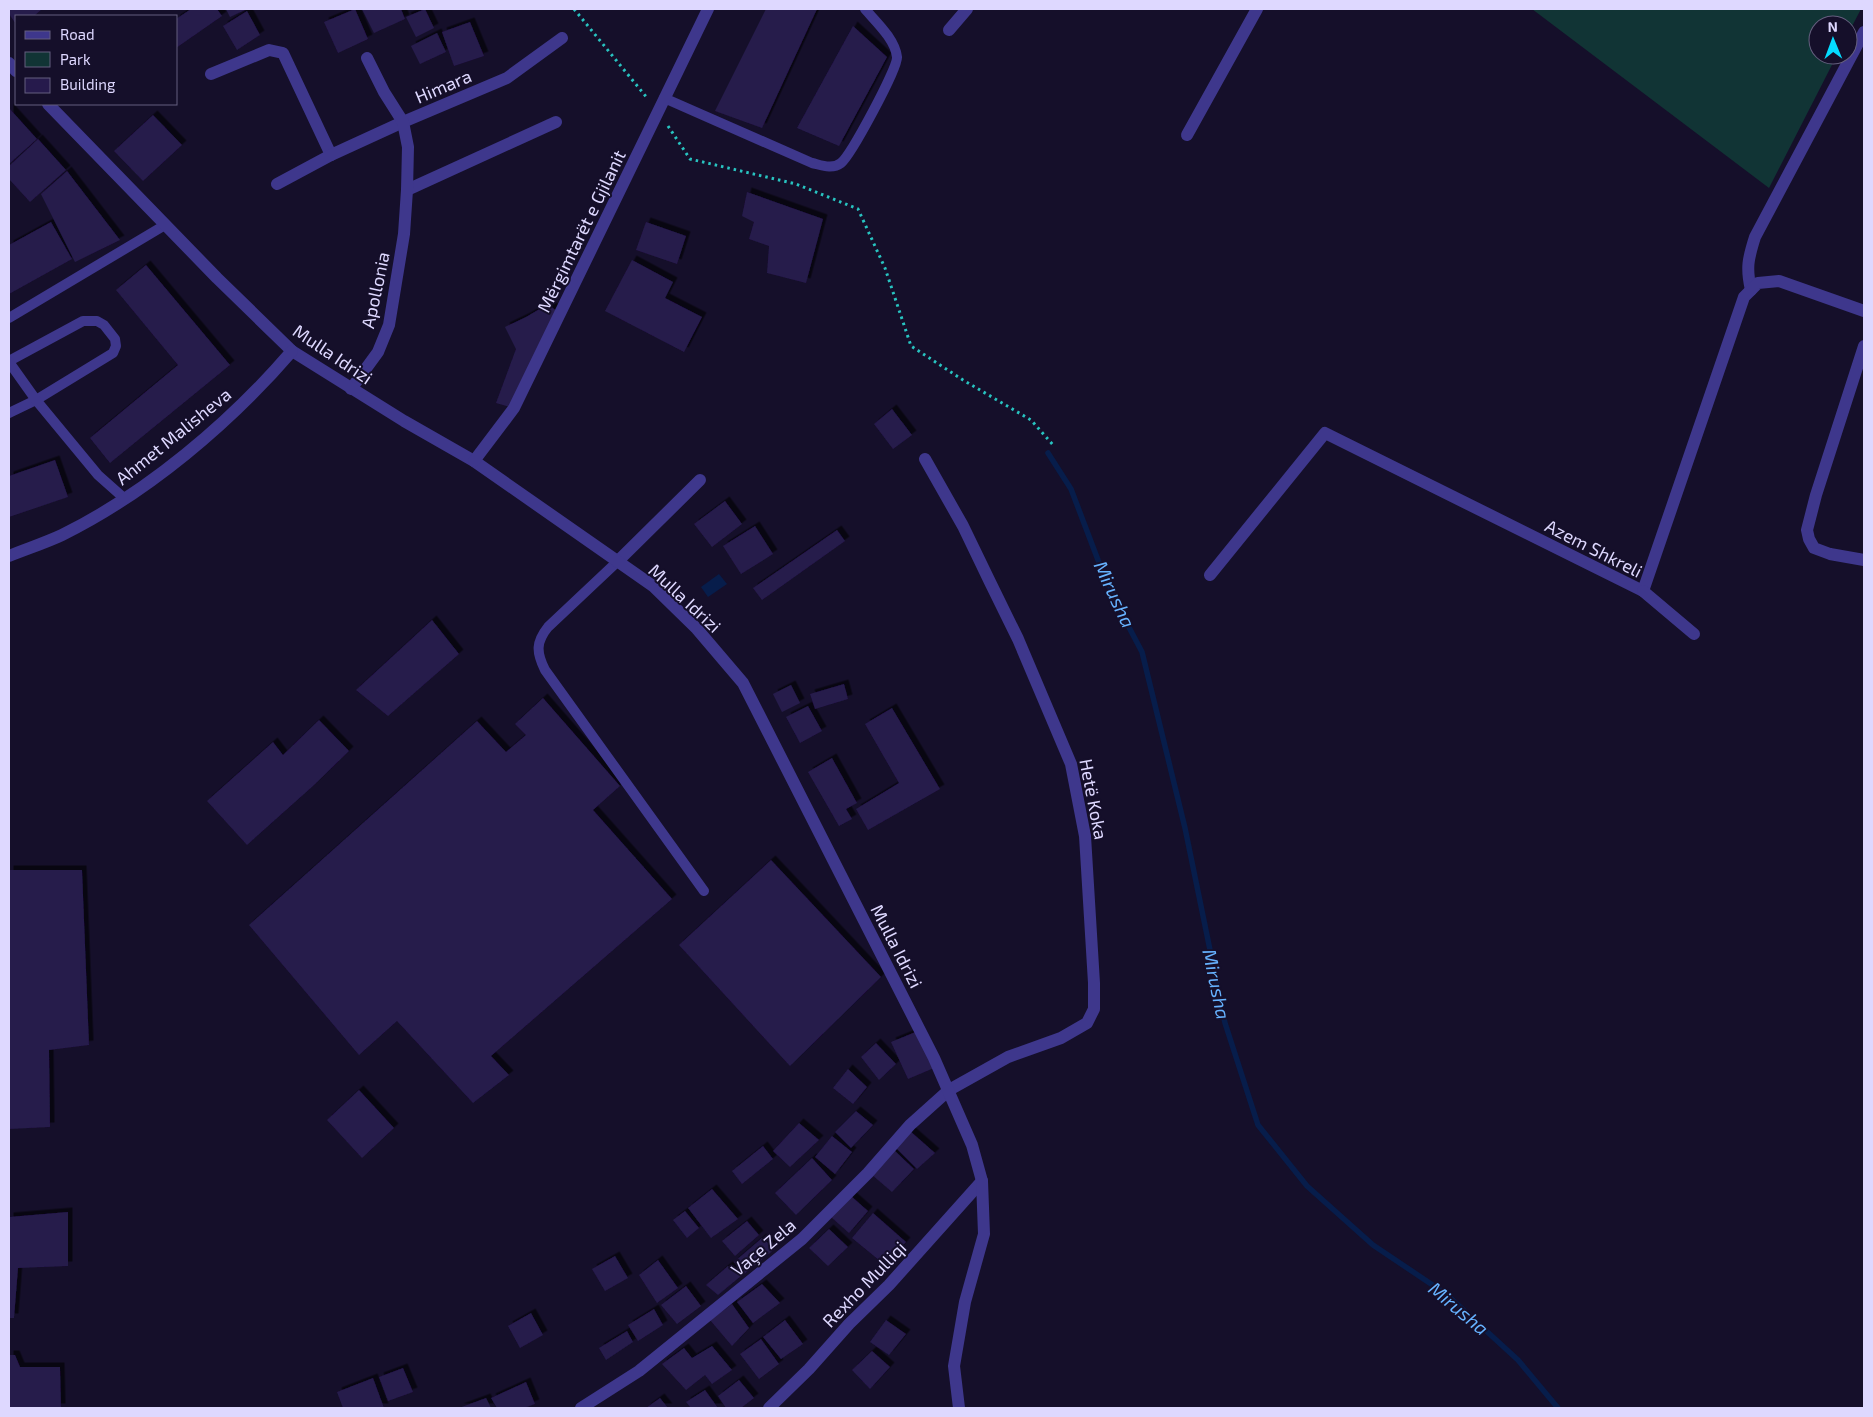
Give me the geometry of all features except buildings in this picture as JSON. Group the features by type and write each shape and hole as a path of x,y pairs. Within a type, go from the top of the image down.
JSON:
{"street":[{"name":"Mërgimtarët e Gjilanit","path":"474,461 514,408 708,9"},
{"path":"949,30 967,9"},
{"path":"1187,135 1257,9"},
{"path":"1751,290 1747,272 1748,258 1755,238 1864,32"},
{"name":"Himara","path":"277,184 331,155 507,78 562,38"},
{"path":"211,74 269,50 283,53 331,155"},
{"path":"366,58 403,122"},
{"name":"Mulla Idrizi","path":"49,105 165,225 292,351 351,389 474,461 660,592 697,629 743,683 934,1058 972,1145 982,1182 984,1234 965,1302 954,1366 959,1408"},
{"name":"Apollonia","path":"351,389 378,352 389,325 404,234 408,147 403,122"},
{"path":"407,190 556,122"},
{"path":"1751,290 1758,283 1779,281 1864,311"},
{"name":"Azem Shkreli","path":"1210,575 1325,432 1643,591 1744,297 1751,290"},
{"path":"1864,346 1816,495 1807,530 1814,548 1830,554 1864,560"},
{"name":"Ahmet Malisheva","path":"9,556 61,535 140,490 199,442 266,381 292,351"},
{"name":"Hetë Koka","path":"925,459 963,526 1018,639 1071,764 1085,836 1094,983 1094,1009 1087,1022 1061,1038 1008,1057 949,1090"},
{"path":"617,562 700,480"},
{"path":"1643,591 1694,634"},
{"name":"Vaçe Zela","path":"581,1408 639,1371 802,1239 868,1173 910,1125 949,1090"},
{"name":"Rexho Mulliqi","path":"770,1408 809,1369 849,1324 889,1285 982,1182"}],"lane":[{"path":"664,98 812,163 827,166 837,165 844,160 854,146 897,61 896,52 890,40 865,9"},
{"path":"9,318 165,225"},
{"path":"9,413 36,400 113,353 116,346 115,339 104,325 96,321 83,321 9,362 36,400 98,475 125,498"},
{"path":"617,562 548,627 538,643 538,654 545,670 704,891"}],"path":[{"path":"574,9 658,111 690,160 796,184 858,209 885,268 911,346 963,380 1031,420 1054,446"}],"green space":[{"path":"1532,9 1861,9 1858,15 1808,15 1808,65 1832,65 1769,188"}],"water":[{"path":"719,574 727,584 708,597 701,587"}],"waterway":[{"name":"Mirusha","path":"1048,453 1071,489 1098,560 1122,614 1142,652 1185,828 1225,1023 1258,1125 1307,1186 1373,1245 1446,1294 1518,1360 1558,1408"}]}
